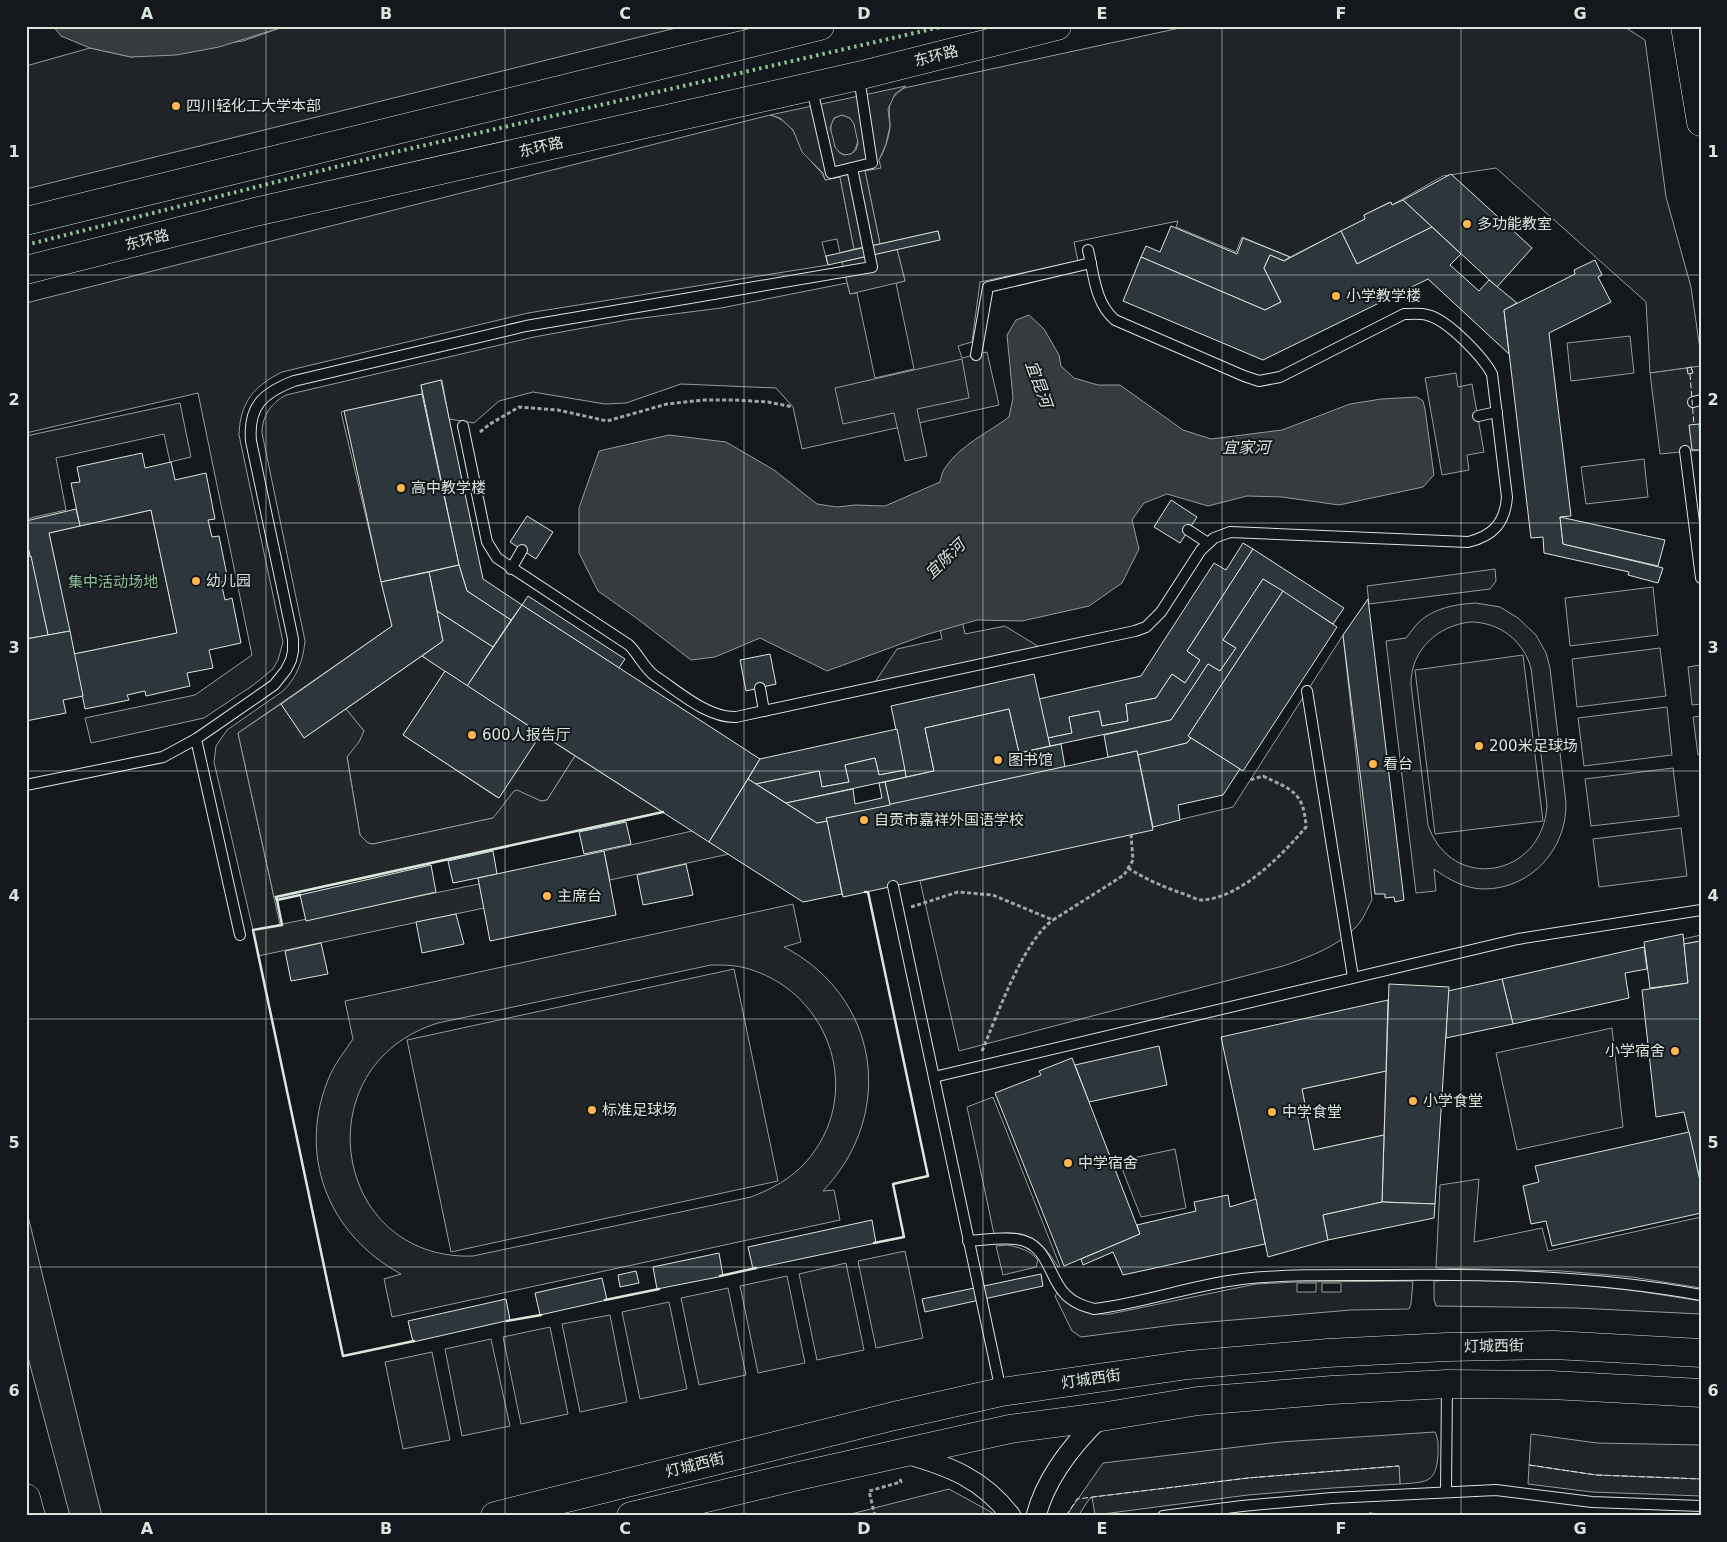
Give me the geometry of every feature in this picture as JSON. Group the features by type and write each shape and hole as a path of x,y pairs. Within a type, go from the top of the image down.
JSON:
{"main road":[{"path":"26,221 820,26"},
{"name":"东环路","path":"26,270 255,212 858,76 1057,26"},
{"path":"1685,26 1701,122"},
{"name":"灯城西街","path":"495,1516 894,1416 1001,1392 1188,1365 1328,1353 1447,1347 1554,1346 1701,1353"},
{"path":"631,1516 1010,1429 1101,1417 1198,1401 1332,1390 1447,1384 1551,1386 1701,1393"},
{"path":"26,1498 31,1516"}],"street":[{"path":"1036,1516 1040,1499 1048,1484 1080,1437 1101,1417"},
{"path":"897,1454 934,1462 956,1471 972,1480 1000,1501 1011,1516"}],"lane":[{"path":"811,86 831,173 872,163 858,76"},
{"path":"26,785 163,757 196,739 274,685 286,670 293,651 292,639 251,441 250,427 255,410 266,394 275,388 302,379 526,326 872,267 852,168"},
{"path":"463,426 487,542 497,558 629,645 652,673 709,712 728,717 764,711 1146,627 1160,612 1200,550 1214,538 1230,532 1468,542 1489,534 1497,527 1506,509 1507,497 1492,374 1482,358 1436,318 1426,314 1404,314 1280,378 1259,380 1235,372 1115,320 1108,314 1100,302 1088,250"},
{"path":"976,355 988,287 1091,263"},
{"path":"1478,416 1497,412"},
{"path":"1685,451 1701,578"},
{"path":"1188,530 1208,543"},
{"path":"511,568 522,550"},
{"path":"760,688 764,711"},
{"path":"1307,691 1354,977"},
{"path":"196,739 240,935"},
{"path":"893,886 1001,1392"},
{"path":"934,1077 1518,939 1701,910"},
{"path":"968,1241 1016,1239 1026,1242 1038,1250 1045,1259 1065,1294 1072,1300 1094,1309 1241,1280 1297,1275 1519,1275 1601,1281 1701,1295"},
{"path":"1446,1492 1447,1384"},
{"path":"1163,1516 1322,1498 1502,1490 1592,1502 1701,1506"}],"path":[{"path":"466,443 490,424 520,407 558,410 607,421 666,404 704,400 760,402 793,407"},
{"path":"1128,868 1148,880 1200,900 1226,894 1252,879 1289,846 1306,827 1305,809 1299,797 1289,788 1263,776 1250,780"},
{"path":"975,1068 1032,942 1044,926 1124,875 1133,860 1131,835"},
{"path":"899,911 958,892 993,895 1053,920"},
{"path":"875,1516 869,1491 901,1482 897,1454"}],"green space":[{"name":"四川轻化工大学本部","path":"286,26 684,26 26,189 26,66 90,48 131,57 243,41"},
{"path":"1189,26 1623,26 1645,40 1666,197 1691,287 1701,366 1650,373 1646,302 1496,168 1443,176 1392,205 1390,202 1364,215 1365,219 1290,257 1242,237 1236,252 1176,227 1178,221 1074,242 1078,261 980,282 972,342 958,346 962,358 987,352 999,405 802,449 793,407 776,388 681,384 626,403 605,404 533,392 499,401 474,423 449,419 442,380 421,385 422,394 341,412 392,626 238,733 280,925 253,930 214,762 216,746 227,730 288,686 301,662 304,648 305,641 262,433 262,427 268,411 276,402 286,395 534,337 627,320 721,308 847,283 850,294 857,293 875,378 914,369 896,283 905,281 897,249 940,239 938,231 880,244 865,171 877,162 884,151 890,129 890,104 894,96 904,88"},
{"path":"770,115 785,122 791,128 825,180 840,177 854,249 840,253 837,239 822,242 828,265 528,313 282,372 272,377 250,396 242,413 239,435 283,642 278,660 273,669 252,686 204,718 91,743 85,718 195,695 252,655 198,393 26,433 26,303"},
{"path":"842,115 850,118 857,131 856,146 851,154 839,152 834,146 831,136 833,121"},
{"path":"1630,336 1634,373 1571,381 1567,343"},
{"path":"180,403 191,457 170,462 164,434 56,458 66,510 26,519 26,436"},
{"path":"1644,459 1648,497 1586,504 1581,467"},
{"name":"集中活动场地","path":"151,510 177,633 74,654 49,533"},
{"path":"1495,569 1496,581 1490,589 1369,604 1367,586"},
{"path":"1653,587 1658,635 1570,646 1565,598"},
{"path":"1476,603 1500,607 1518,618 1536,635 1546,653 1550,668 1566,803 1565,820 1553,850 1543,863 1531,874 1517,882 1501,887 1477,889 1458,883 1434,869 1436,891 1416,893 1386,641 1406,638 1419,622 1431,613 1453,606","holes":["1481,623 1500,629 1516,641 1531,668 1547,806 1541,830 1530,849 1513,862 1494,868 1474,868 1456,861 1440,847 1428,825 1411,684 1412,672 1421,650 1437,634 1458,624"]},
{"path":"1343,635 1372,900 1356,927 1331,946 1283,966 959,1051 920,881 1233,807"},
{"path":"1660,648 1666,696 1577,707 1572,659"},
{"name":"200米足球场","path":"1523,655 1543,821 1435,834 1415,670"},
{"path":"422,656 445,671 403,735 498,798 541,734 575,756 547,800 541,801 536,799 493,818 373,844 368,843 360,835 347,756 364,731 346,709"},
{"path":"1667,707 1672,755 1584,766 1578,718"},
{"path":"1673,768 1679,816 1591,826 1585,779"},
{"path":"1681,828 1687,876 1599,887 1593,839"},
{"path":"793,904 801,942 784,947 816,968 841,995 858,1025 867,1058 868,1092 861,1127 846,1160 823,1191 834,1190 840,1220 392,1317 384,1279 401,1274 375,1257 354,1237 337,1214 325,1189 318,1162 316,1133 320,1104 332,1070 353,1039 345,1001","holes":["711,965 749,969 778,982 801,1001 819,1024 831,1051 836,1079 833,1108 823,1137 805,1163 787,1179 751,1197 473,1256 425,1249 389,1228 364,1196 352,1157 352,1116 366,1078 395,1045 438,1023"]},
{"path":"1701,935 1701,941 1684,944 1683,939"},
{"name":"标准足球场","path":"734,969 778,1181 451,1252 407,1040"},
{"path":"1612,1028 1623,1127 1517,1150 1496,1053"},
{"path":"1386,1071 1384,1135 1314,1150 1302,1089"},
{"path":"993,1097 1060,1266 1058,1267 1046,1250 1032,1238 1016,1233 994,1234 967,1107"},
{"path":"1175,1149 1186,1208 1141,1217 1119,1161"},
{"path":"1479,1179 1474,1242 1542,1228 1548,1251 1701,1217 1701,1288 1632,1277 1562,1271 1436,1268 1440,1185"},
{"path":"26,1208 102,1516 70,1516 26,1350"},
{"path":"1008,1245 1021,1248 1031,1254 1038,1260 1036,1267 1003,1275 996,1246"},
{"path":"905,1251 923,1338 876,1348 858,1261"},
{"path":"846,1263 864,1350 817,1360 799,1274"},
{"path":"787,1276 805,1363 758,1373 740,1286"},
{"path":"1413,1281 1411,1304 1409,1309 1351,1310 1174,1325 1081,1337 1072,1331 1055,1296 1057,1293 1075,1308 1087,1313 1110,1314 1256,1284 1297,1282","holes":["1297,1283 1316,1283 1316,1292 1297,1292","1322,1283 1341,1283 1341,1292 1322,1292"]},
{"path":"1434,1281 1539,1282 1637,1291 1701,1301 1701,1314 1576,1308 1436,1306"},
{"path":"728,1288 746,1375 699,1385 681,1298"},
{"path":"669,1302 687,1389 640,1399 622,1312"},
{"path":"610,1315 627,1402 580,1412 562,1324"},
{"path":"550,1327 568,1414 521,1424 503,1337"},
{"path":"491,1339 510,1426 462,1436 445,1349"},
{"path":"432,1352 450,1440 403,1449 385,1362"},
{"path":"1435,1432 1438,1443 1437,1464 1432,1476 1423,1482 1400,1484 1399,1466 1248,1478 1090,1498 1078,1516 1066,1516 1103,1463 1280,1442"},
{"path":"1531,1434 1597,1443 1701,1445 1701,1479 1596,1475 1529,1465"},
{"path":"949,1489 998,1516 843,1516"}],"shaded area":[{"path":"906,86 895,94 888,109 890,126 886,144 879,160 881,168 865,171 880,244 854,249 840,177 825,180 823,173 802,152 793,130 780,118 770,115","holes":["842,115 850,118 854,124 858,143 856,150 851,154 844,155 835,147 830,128 834,118"]},
{"path":"897,249 905,281 850,294 842,262"},
{"path":"962,359 969,398 917,409 927,456 905,461 894,413 843,424 835,388"},
{"path":"1701,366 1701,450 1660,454 1650,373"},
{"path":"1456,373 1458,387 1472,384 1484,452 1467,455 1469,470 1442,475 1425,378"},
{"path":"958,601 965,634 1005,626 1044,650 871,688 897,649 942,639 935,606"},
{"path":"1700,665 1701,704 1692,705 1688,667"},
{"path":"281,704 304,738 346,709 364,731 359,742 347,757 360,835 368,843 373,844 493,818 514,791 517,790 541,801 547,800 575,756 662,812 274,897 238,733"},
{"path":"1701,716 1701,755 1698,755 1693,717"},
{"path":"692,831 729,854 610,880 604,851"},
{"path":"479,884 484,908 258,956 253,930"},
{"path":"1529,1465 1596,1475 1701,1479 1701,1496 1592,1492 1528,1484"},
{"path":"1399,1466 1400,1484 1248,1495 1095,1515 1092,1497 1248,1478"}],"water":[{"path":"53,26 286,26 219,47 176,55 131,57 90,48 61,36"},
{"path":"1029,315 1044,329 1059,355 1061,366 1074,378 1098,385 1120,385 1183,430 1211,439 1282,430 1350,404 1381,399 1417,397 1423,401 1425,409 1434,475 1423,487 1339,505 1282,497 1247,496 1208,506 1167,494 1144,503 1132,520 1139,549 1122,583 1089,606 1022,621 977,620 925,635 827,671 760,638 715,657 691,660 598,591 579,553 579,508 599,451 669,435 726,442 774,470 817,504 837,507 855,505 885,506 940,482 944,470 958,453 1009,417 1013,398 1007,335 1016,320"}],"building":[{"name":"多功能教室","path":"1451,174 1532,248 1497,287 1403,200"},
{"path":"1403,200 1432,227 1357,264 1341,231 1365,219 1364,215 1391,202 1392,205"},
{"path":"1171,226 1237,254 1243,238 1290,257 1284,261 1270,255 1264,268 1281,302 1265,310 1141,257 1146,246 1160,252"},
{"name":"小学教学楼","path":"1432,227 1461,254 1450,265 1479,291 1489,280 1517,303 1504,310 1509,354 1428,279 1263,360 1123,301 1141,257 1265,310 1281,302 1264,268 1270,255 1284,261 1341,231 1357,264"},
{"path":"938,231 940,240 828,265 826,256"},
{"path":"1595,260 1602,275 1598,277 1611,302 1549,333 1571,516 1560,517 1563,544 1663,568 1658,583 1628,575 1629,572 1544,553 1543,537 1531,538 1504,310 1575,274 1574,270"},
{"path":"1691,367 1693,373 1688,374 1687,368"},
{"path":"441,380 483,579 522,605 511,620 467,591 459,565 421,385"},
{"name":"高中教学楼","path":"422,394 459,565 381,582 344,411"},
{"path":"1699,424 1701,450 1692,450 1689,425"},
{"name":"幼儿园","path":"142,453 145,468 171,462 175,480 206,473 215,519 208,520 212,537 219,536 228,580 221,582 225,600 232,598 241,643 209,650 213,668 187,673 190,686 146,696 145,691 127,695 129,700 85,709 74,654 177,633 151,510 80,526 71,483 80,482 77,467"},
{"path":"1171,500 1197,517 1180,543 1154,527"},
{"path":"76,509 80,526 49,533 70,631 48,635 26,538 26,521"},
{"path":"527,516 553,532 536,559 510,542"},
{"path":"1560,517 1665,540 1658,566 1563,544"},
{"path":"1243,543 1253,549 1187,651 1200,660 1185,683 1172,674 1156,698 1126,704 1128,721 1102,726 1099,711 1069,717 1072,733 1048,738 1039,699 1141,676 1214,563 1226,570"},
{"path":"1253,549 1344,608 1333,624 1263,579 1223,640 1236,648 1220,671 1208,664 1171,720 1050,746 1048,738 1072,733 1069,717 1099,711 1102,726 1128,721 1126,704 1156,698 1172,674 1185,683 1200,660 1187,651"},
{"path":"31,556 48,635 26,639 26,557"},
{"path":"459,565 467,591 511,620 493,647 437,611 429,572"},
{"path":"429,572 443,641 304,738 281,704 392,626 381,582"},
{"path":"1263,579 1283,591 1188,736 1191,738 1187,743 1138,755 1137,751 1108,757 1104,735 1171,720 1208,664 1220,671 1236,648 1223,640"},
{"path":"1283,591 1337,627 1243,771 1188,736"},
{"path":"528,596 625,659 619,668 522,605"},
{"name":"看台","path":"1368,599 1404,900 1395,902 1394,897 1385,898 1385,894 1375,894 1343,635"},
{"path":"522,605 760,759 709,842 467,686"},
{"path":"437,611 493,647 467,686 422,656 443,641"},
{"path":"70,631 83,696 63,700 66,713 26,721 26,639"},
{"path":"770,654 776,684 746,691 740,660"},
{"name":"600人报告厅","path":"445,671 541,734 499,798 403,735"},
{"path":"1034,674 1050,746 1019,753 1009,709 925,728 934,771 906,777 891,706"},
{"name":"图书馆","path":"1009,709 1019,753 1061,744 1065,767 890,805 885,782 934,771 925,728"},
{"path":"897,729 905,770 879,775 875,758 845,765 849,782 822,787 819,771 756,784 748,779 760,759"},
{"path":"1191,738 1240,769 1223,795 1178,805 1180,820 1153,827 1138,755 1187,743"},
{"path":"1137,751 1153,830 843,897 826,818"},
{"path":"875,758 879,775 905,770 906,777 786,803 756,784 819,771 822,787 849,782 845,765"},
{"path":"748,779 817,823 827,821 842,894 803,902 709,842"},
{"path":"885,782 890,805 826,818 827,821 817,823 786,803 853,789 855,804 882,798 879,783"},
{"path":"626,822 631,844 584,854 579,832"},
{"path":"493,851 497,874 453,883 448,861"},
{"name":"主席台","path":"604,851 616,915 490,941 478,878"},
{"path":"686,864 693,895 643,905 637,875"},
{"path":"431,865 436,892 306,921 300,895"},
{"path":"456,914 464,944 422,953 416,922"},
{"path":"1683,934 1688,983 1650,988 1644,942"},
{"name":"小学宿舍","path":"1701,941 1701,1185 1684,1112 1656,1117 1642,990 1688,983 1684,944"},
{"path":"321,943 328,974 291,981 285,951"},
{"name":"小学宿舍","path":"1644,947 1647,969 1625,973 1629,998 1513,1024 1502,979"},
{"path":"1502,979 1513,1024 1446,1038 1448,991"},
{"name":"小学食堂","path":"1389,984 1449,987 1435,1204 1382,1202"},
{"name":"中学食堂","path":"1388,1000 1386,1071 1302,1089 1314,1150 1384,1135 1382,1202 1323,1215 1328,1240 1268,1257 1221,1037"},
{"path":"1159,1046 1167,1085 1089,1102 1075,1065"},
{"name":"中学宿舍","path":"1072,1058 1140,1234 1064,1266 995,1093 1041,1075 1039,1071"},
{"path":"1689,1132 1701,1185 1701,1213 1552,1246 1546,1221 1531,1224 1523,1186 1539,1182 1535,1166"},
{"path":"1228,1195 1230,1207 1256,1199 1265,1244 1123,1275 1113,1252 1083,1265 1081,1259 1140,1234 1137,1225 1196,1211 1194,1202"},
{"path":"1382,1202 1435,1204 1434,1218 1328,1240 1323,1215"},
{"path":"872,1220 876,1243 753,1269 748,1247"},
{"path":"719,1253 723,1276 657,1289 653,1267"},
{"path":"636,1271 639,1283 620,1287 618,1275"},
{"path":"1041,1274 1043,1286 925,1312 922,1299"},
{"path":"602,1278 607,1300 540,1315 535,1293"},
{"path":"506,1299 510,1320 413,1342 408,1321"},
{"path":"1369,1513 1381,1514 1381,1516 1369,1516"}],"hedge":[{"path":"26,245 391,153 945,26"}],"fence":[{"path":"1690,374 1694,425"},
{"path":"1529,1465 1596,1475 1701,1479"},
{"path":"1066,1516 1077,1499 1248,1478 1399,1466"}],"wall":[{"path":"277,900 276,897 663,812"},
{"path":"865,892 868,892 928,1176 893,1184 904,1237 874,1243"},
{"path":"300,895 277,900 282,925 253,930 343,1356 414,1341"},
{"path":"720,1276 756,1268"},
{"path":"605,1300 659,1289"},
{"path":"507,1321 541,1315"}],"place":[{"name":"四川轻化工大学本部","path":"176,106"},
{"name":"多功能教室","path":"1467,224"},
{"name":"小学教学楼","path":"1336,296"},
{"name":"高中教学楼","path":"401,488"},
{"name":"幼儿园","path":"196,581"},
{"name":"600人报告厅","path":"472,735"},
{"name":"200米足球场","path":"1479,746"},
{"name":"图书馆","path":"998,760"},
{"name":"看台","path":"1373,764"},
{"name":"自贡市嘉祥外国语学校","path":"864,820"},
{"name":"主席台","path":"547,896"},
{"name":"小学宿舍","path":"1675,1051"},
{"name":"小学食堂","path":"1413,1101"},
{"name":"标准足球场","path":"592,1110"},
{"name":"中学食堂","path":"1272,1112"},
{"name":"中学宿舍","path":"1068,1163"}],"water label":[{"name":"宜昆河","path":"1039,384"},
{"name":"宜家河","path":"1246,447"},
{"name":"宜陈河","path":"945,559"}]}
